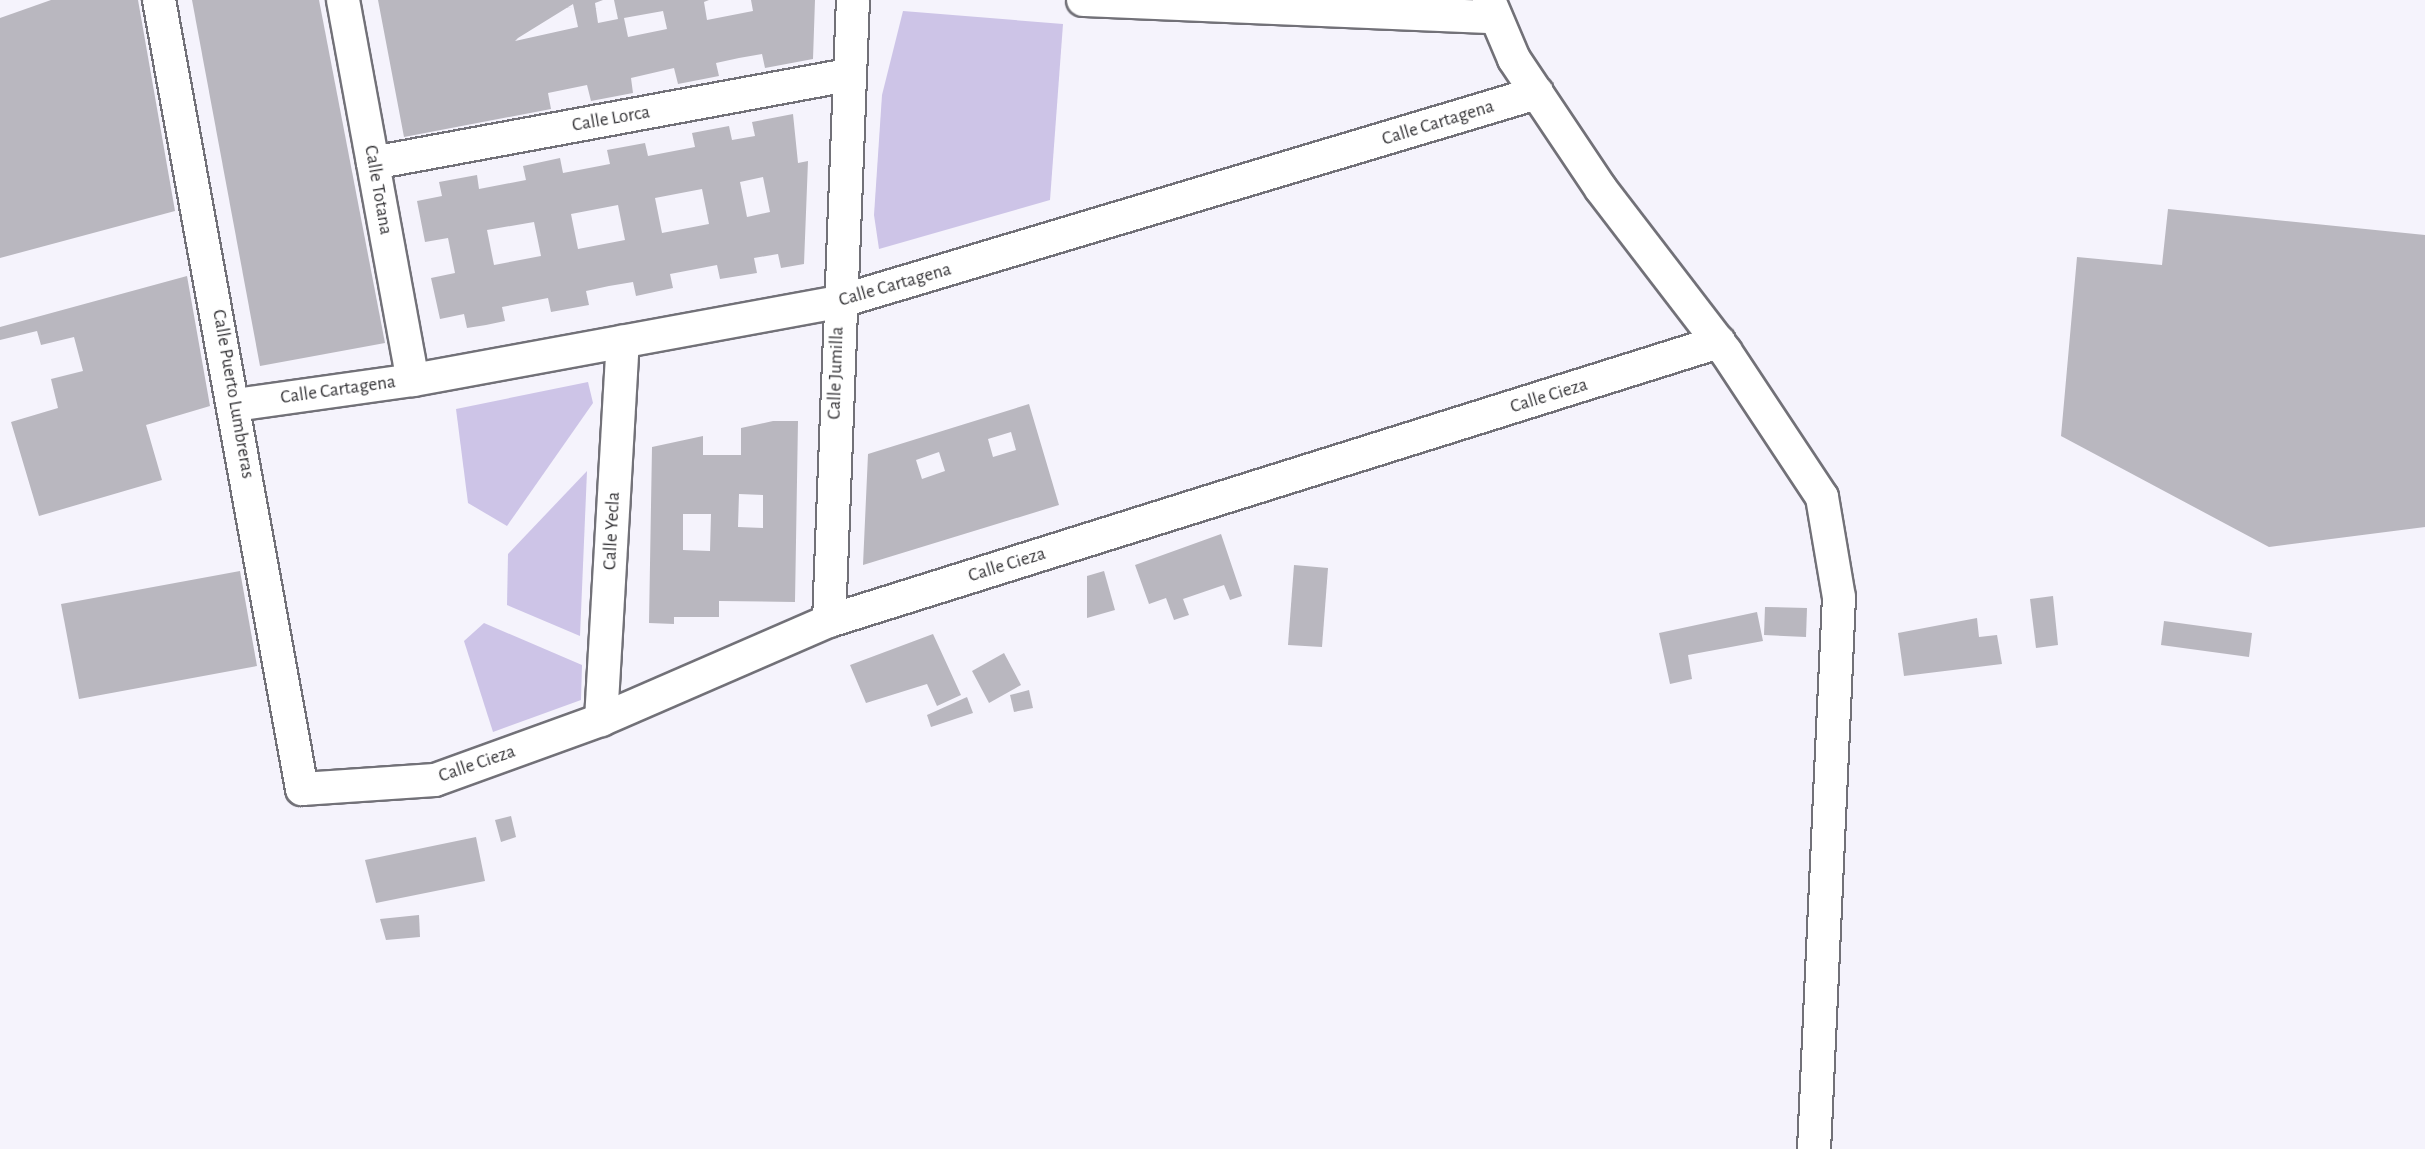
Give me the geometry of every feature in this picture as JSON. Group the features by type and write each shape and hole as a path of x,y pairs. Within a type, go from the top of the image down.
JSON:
{"street":[{"name":"Calle Puerto Lumbreras","path":"159,0 235,405 302,789"},
{"name":"Calle Totana","path":"342,0 413,380"},
{"name":"Calle Jumilla","path":"829,621 838,302 853,0"},
{"path":"1083,0 1492,9 1514,59 1601,189 1718,342 1822,497 1839,597 1814,1149"},
{"name":"Calle Lorca","path":"373,163 849,75"},
{"name":"Calle Cartagena","path":"235,405 413,380 838,302 1537,93"},
{"name":"Calle Yecla","path":"601,720 623,342"},
{"name":"Calle Cieza","path":"302,789 435,780 601,720 829,621 1718,342"}],"shaded area":[{"path":"903,11 1063,24 1050,200 879,249 874,215 882,95"},
{"path":"588,382 593,403 507,526 468,503 456,409"},
{"path":"587,471 580,636 507,605 508,554"},
{"path":"484,623 582,665 581,700 493,732 464,641"}],"building":[{"path":"51,0 138,0 175,211 0,258 0,18"},
{"path":"192,0 319,0 385,343 260,366"},
{"path":"378,0 603,0 595,3 598,23 618,19 614,0 709,0 704,2 707,20 753,11 751,0 815,0 813,59 765,68 762,54 739,58 716,63 719,76 678,84 674,68 631,78 633,93 591,101 587,85 548,93 551,109 404,137","holes":["573,4 578,27 515,41 518,38","663,11 667,29 628,37 624,18"]},
{"path":"793,114 798,163 808,161 804,264 781,268 778,254 754,258 757,273 720,279 717,265 670,274 673,288 636,296 633,282 586,291 589,305 551,312 548,298 502,307 505,321 486,325 467,328 464,314 440,319 431,278 455,273 448,238 425,242 417,201 442,196 439,182 477,175 479,189 526,180 523,166 560,158 563,173 610,164 607,150 645,143 648,156 695,147 692,133 729,126 732,140 755,136 752,122","holes":["763,177 770,212 747,217 740,182","702,189 709,224 662,233 655,198","618,205 625,240 578,249 571,214","534,222 541,256 494,265 487,230"]},
{"path":"2168,209 2425,235 2425,527 2269,547 2061,436 2077,257 2162,265"},
{"path":"187,276 210,406 146,425 162,480 39,516 11,422 58,408 51,379 83,371 74,337 41,345 37,331 0,340 0,327"},
{"path":"1029,404 1059,505 863,565 868,454","holes":["1011,432 1016,450 993,457 988,439","939,452 945,471 922,479 916,460"]},
{"path":"773,421 798,421 795,602 719,601 719,617 674,617 674,624 649,623 652,447 703,436 703,455 741,455 741,428","holes":["739,494 763,495 763,528 738,527","683,514 711,514 710,551 683,550"]},
{"path":"1221,534 1242,596 1230,600 1224,585 1183,599 1189,615 1174,620 1166,598 1149,604 1135,565"},
{"path":"1294,565 1328,568 1322,647 1288,645"},
{"path":"240,571 257,666 79,699 61,604"},
{"path":"1104,571 1115,610 1087,618 1087,576"},
{"path":"2053,596 2058,645 2036,648 2030,599"},
{"path":"1765,607 1807,608 1806,637 1764,635"},
{"path":"1757,612 1763,641 1688,655 1692,679 1670,684 1659,633"},
{"path":"1977,618 1979,637 1997,635 2002,664 1904,676 1898,633"},
{"path":"2164,621 2252,633 2249,657 2161,645"},
{"path":"933,634 961,695 937,706 927,684 866,703 850,665"},
{"path":"1004,653 1021,685 989,703 972,671"},
{"path":"1029,690 1033,708 1014,712 1010,695"},
{"path":"967,697 973,713 931,727 927,715"},
{"path":"511,816 516,837 501,842 495,820"},
{"path":"476,837 485,881 376,903 365,860"},
{"path":"419,915 420,937 386,940 380,919"}]}
